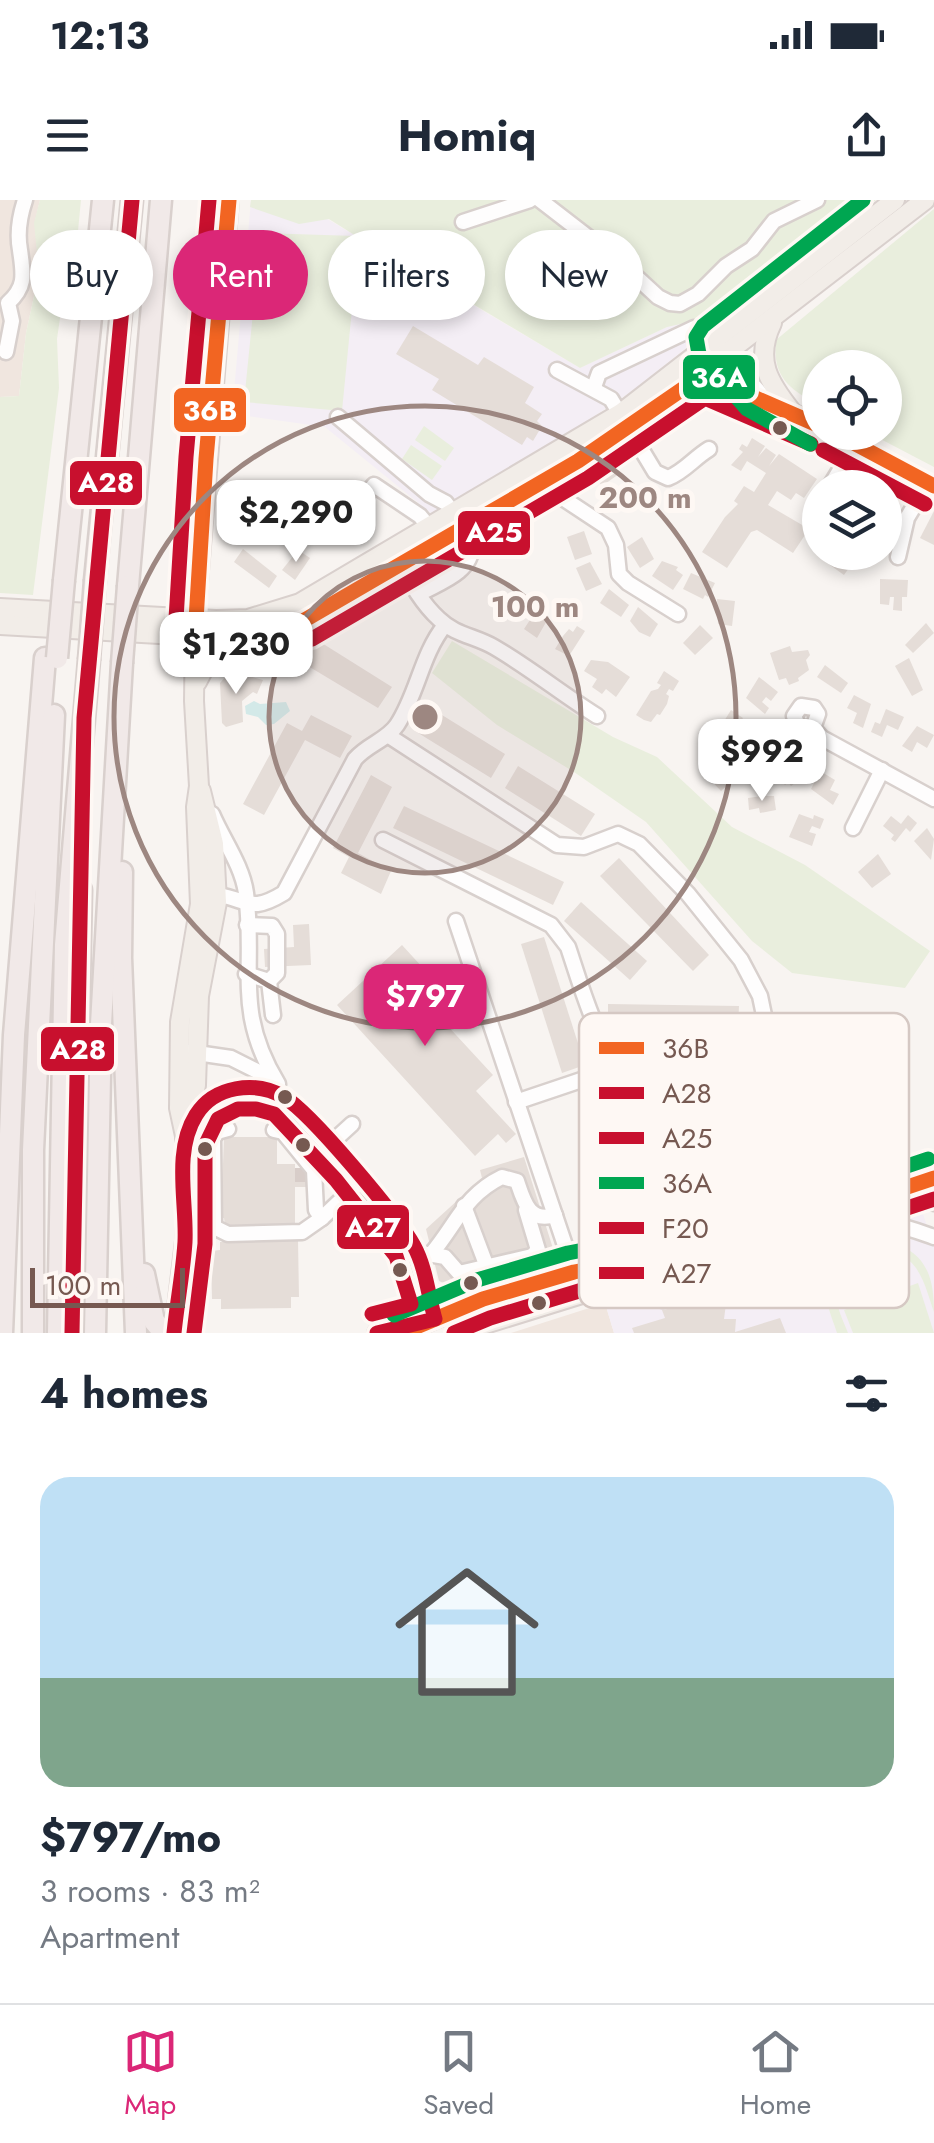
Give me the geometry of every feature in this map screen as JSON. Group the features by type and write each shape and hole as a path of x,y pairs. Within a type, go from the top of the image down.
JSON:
{"highway":[{"path":"0,1231 20,942 58,580 56,515 74,473 103,200"},
{"path":"58,1333 65,945 132,200"},
{"path":"95,1333 100,1044 113,782 161,200"},
{"path":"33,1333 33,1150 51,658"},
{"path":"72,1333 84,718"},
{"path":"113,782 124,820 121,958 136,1333"},
{"path":"2,1333 4,1159"},
{"path":"131,1188 147,1292 159,1327"}],"main road":[{"path":"174,1333 185,1242 185,1136 179,1108 188,1052 181,1007 208,900 196,806 200,786 195,628 229,200"},
{"path":"0,625 195,628 278,611 396,558 430,528 458,522 540,483 721,348 896,200"},
{"path":"0,608 195,628 230,638 267,633 303,622 396,558 702,374 721,348 774,319 925,200"},
{"path":"774,319 762,351 764,368 785,408"},
{"path":"702,374 785,408"},
{"path":"194,687 209,659 230,638"},
{"path":"402,1333 483,1299 579,1277"},
{"path":"456,1333 579,1289"},
{"path":"377,1333 435,1320"}],"street":[{"path":"6,352 12,321 4,304 18,294 25,274 19,246 25,200"},
{"path":"463,222 530,200"},
{"path":"540,200 670,304 680,304 698,294 726,266 752,250 774,221 817,200"},
{"path":"594,388 599,373 689,329 701,330 746,380 802,417"},
{"path":"557,370 611,399 654,472 668,478 679,474 692,459 710,449"},
{"path":"338,417 429,494 446,503 472,546 470,560 458,572 419,594"},
{"path":"865,450 931,484 908,518 902,541"},
{"path":"540,483 608,528 616,545 619,574 628,584 678,614"},
{"path":"366,495 374,484 420,516 430,528"},
{"path":"396,558 445,625 458,634 481,639 530,668 597,716"},
{"path":"208,900 246,905 266,902 284,893 355,759 372,743 389,736 406,710 426,654 445,625"},
{"path":"796,726 796,710 808,706 818,714 813,728"},
{"path":"796,726 813,728"},
{"path":"751,761 796,726"},
{"path":"813,728 822,738 934,798"},
{"path":"389,736 556,845 584,847 604,838 626,836 658,860 688,894 754,981 764,1013"},
{"path":"853,828 882,770"},
{"path":"200,786 239,870 246,905 250,1018 270,1072 286,1098"},
{"path":"383,840 554,927 568,947 595,1013"},
{"path":"456,921 576,1278"},
{"path":"247,926 272,926 276,934 277,974 269,980"},
{"path":"246,974 269,980"},
{"path":"269,980 273,1014"},
{"path":"188,1052 234,1049 270,1072"},
{"path":"188,1052 242,1062 286,1098 362,1180 425,1255 435,1320"},
{"path":"516,1102 579,1081"},
{"path":"185,1136 198,1111 227,1089 245,1087 286,1098"},
{"path":"329,1145 352,1124"},
{"path":"228,1129 216,1132 214,1139 214,1227 228,1234 286,1236 302,1232 362,1180"},
{"path":"274,1130 283,1132 304,1165 314,1170 319,1214"},
{"path":"502,1177 517,1182 538,1250 532,1256 460,1272 445,1257 425,1255 482,1187 502,1177"},
{"path":"930,1180 934,1202"},
{"path":"302,1188 319,1214"},
{"path":"464,1206 487,1266"},
{"path":"525,1208 543,1218 554,1215"},
{"path":"909,1229 934,1236"}],"shaded area":[{"path":"0,200 40,200 36,230 30,230 30,315 19,396 0,397"},
{"path":"251,200 295,200 346,230 328,230 328,320 485,320 485,312 580,368 667,327 703,319 715,325 632,391 563,437 432,514 325,427 232,414 240,320 308,320 308,230 248,230"},
{"path":"254,701 286,702 290,711 274,724 266,725 258,717 246,714 245,706"},
{"path":"909,1202 920,1205 934,1247 934,1333 614,1333 606,1308 909,1308"},
{"path":"589,1308 606,1308 614,1333 511,1333"}],"green space":[{"path":"40,200 81,200 78,230 35,230"},
{"path":"251,200 876,200 715,325 703,319 667,327 580,368 485,311 485,230 346,230 329,219 299,224 250,207"},
{"path":"934,209 934,467 902,450 902,350 802,350 802,396 780,373 776,340"},
{"path":"308,234 328,235 328,320 351,320 342,411 244,402 252,320 308,320"},
{"path":"30,315 30,320 60,320 59,388 33,595 0,593 0,397 19,396"},
{"path":"424,426 454,448 445,461 415,440"},
{"path":"411,445 442,466 432,480 402,459"},
{"path":"452,641 613,737 657,757 732,827 805,865 930,951 905,988 792,973 752,941 646,822 497,725 432,673"},
{"path":"909,1250 929,1274 934,1312 922,1278 909,1261"},
{"path":"918,1283 934,1333 853,1333 844,1310 909,1308 909,1286"},
{"path":"829,1308 839,1308 848,1333 837,1333"}],"building":[{"path":"413,326 478,365 484,357 534,387 525,403 542,414 537,421 542,426 533,441 527,437 522,445 432,390 439,379 396,354"},
{"path":"752,438 765,446 758,457 766,448 776,455 769,466 779,454 803,470 802,497 796,493 791,500 777,491 768,505 802,525 802,540 793,553 757,530 751,532 727,568 702,552 738,504 734,501 744,486 754,492 766,473 747,461 741,471 731,465 743,452 739,449 742,444 747,447"},
{"path":"612,463 619,474 602,486 597,484 592,477"},
{"path":"356,498 368,507 352,529 340,520"},
{"path":"934,511 934,545 920,538"},
{"path":"584,531 592,554 575,560 567,537"},
{"path":"642,537 654,559 640,568 627,547"},
{"path":"243,549 277,576 269,588 234,562"},
{"path":"452,549 460,564 450,575 439,564"},
{"path":"298,550 310,558 295,580 282,570"},
{"path":"662,561 678,567 676,570 683,575 673,590 652,576"},
{"path":"590,562 602,584 586,591 576,568"},
{"path":"691,573 715,583 708,597 703,599 683,589"},
{"path":"880,579 908,580 902,611 893,610 894,597 890,597 889,605 880,604"},
{"path":"609,589 629,605 621,617 600,603"},
{"path":"717,599 735,601 732,626 718,624"},
{"path":"541,603 549,608 545,614 549,617 537,638 524,629"},
{"path":"638,607 658,624 650,637 630,621"},
{"path":"926,623 934,633 913,653 905,645"},
{"path":"700,625 713,638 695,655 683,643"},
{"path":"577,626 585,631 569,656 555,649 569,629 573,632"},
{"path":"317,640 392,687 378,708 303,663"},
{"path":"790,646 792,652 808,650 810,655 806,660 809,670 789,685 786,678 779,680 770,653"},
{"path":"909,658 923,690 912,696 895,666"},
{"path":"591,660 608,662 630,677 616,697 606,689 602,694 592,687 597,679 584,671"},
{"path":"825,665 848,683 841,693 817,677"},
{"path":"664,671 679,681 666,694 667,704 660,715 651,722 644,720 636,715 651,691 661,685 657,683"},
{"path":"238,673 263,680 257,694 253,692 242,701 243,722 226,727 222,723 220,683 227,675 236,678"},
{"path":"759,677 778,692 771,701 766,697 762,702 769,708 765,714 746,698"},
{"path":"854,695 871,704 863,728 853,723 857,713 847,708"},
{"path":"429,707 505,754 491,778 415,731"},
{"path":"886,709 904,717 898,730 887,725 882,737 871,732 875,722 880,724"},
{"path":"731,710 743,718 733,734 721,726"},
{"path":"311,715 352,736 340,758 305,740 264,815 243,804 287,723 302,731"},
{"path":"917,726 934,735 927,748 917,742 912,752 902,746"},
{"path":"795,755 806,768 796,776 799,780 785,785 773,771"},
{"path":"713,762 735,778 721,791 702,771"},
{"path":"518,766 595,814 581,836 505,788"},
{"path":"820,771 835,780 830,790 839,794 833,805 811,789"},
{"path":"371,775 392,787 358,853 391,871 381,894 341,873 349,857 333,848"},
{"path":"774,796 776,810 749,810 748,798"},
{"path":"404,806 564,882 553,905 393,828"},
{"path":"799,814 824,819 820,829 812,826 809,832 816,834 812,846 789,837"},
{"path":"908,815 917,823 910,832 906,828 895,842 891,839 894,835 883,826 891,816 901,824"},
{"path":"927,828 934,839 931,860 914,841"},
{"path":"878,854 891,874 872,888 858,872"},
{"path":"619,858 709,955 693,971 600,876"},
{"path":"581,902 647,961 630,980 564,921"},
{"path":"309,924 311,965 265,967 264,949 294,947 293,925"},
{"path":"544,937 579,1046 579,1067 562,1073 521,944"},
{"path":"402,945 435,981 420,996 493,1075 476,1091 516,1134 506,1143 498,1134 475,1156 337,1005"},
{"path":"608,1004 739,1006 739,1013 608,1013"},
{"path":"224,1137 277,1137 277,1164 295,1164 295,1170 307,1170 307,1187 295,1187 295,1224 225,1225 221,1218"},
{"path":"524,1157 557,1261 461,1291 439,1281 426,1229 482,1178 480,1170"},
{"path":"298,1240 299,1297 291,1297 291,1308 221,1309 221,1299 212,1299 211,1251 220,1250 220,1242"},
{"path":"725,1308 724,1319 736,1319 735,1332 780,1318 786,1333 634,1333 632,1328 665,1318 662,1310"}],"tunnel":[{"path":"302,1168 302,1188"}],"transit line":[{"name":"A28","path":"72,1333 84,718 132,200"},
{"name":"A25","path":"209,200 186,457 175,635 180,650 195,656 247,657 312,639 588,478 705,398 802,440"},
{"name":"36B","path":"229,200 195,636 244,637 303,621 578,461 703,375 802,418"},
{"name":"36A","path":"802,440 747,409 699,354 696,337 703,326 863,200"},
{"name":"A25","path":"823,450 925,504"},
{"name":"36B","path":"867,450 934,486"},
{"name":"A28","path":"174,1333 185,1242 183,1161 189,1129 196,1115 213,1098 248,1088 273,1092 297,1107 353,1167 414,1246 435,1319 377,1333"},
{"name":"A27","path":"194,1333 205,1244 205,1146 218,1119 238,1109 274,1114 336,1180 396,1256 411,1304 372,1314"},
{"name":"36A","path":"909,1165 928,1159"},
{"name":"36B","path":"909,1186 934,1178"},
{"name":"F20","path":"909,1207 934,1199"},
{"name":"36A","path":"394,1315 477,1280 579,1251"},
{"name":"36B","path":"402,1333 483,1299 579,1271"},
{"name":"F20","path":"454,1333 579,1291"}]}
